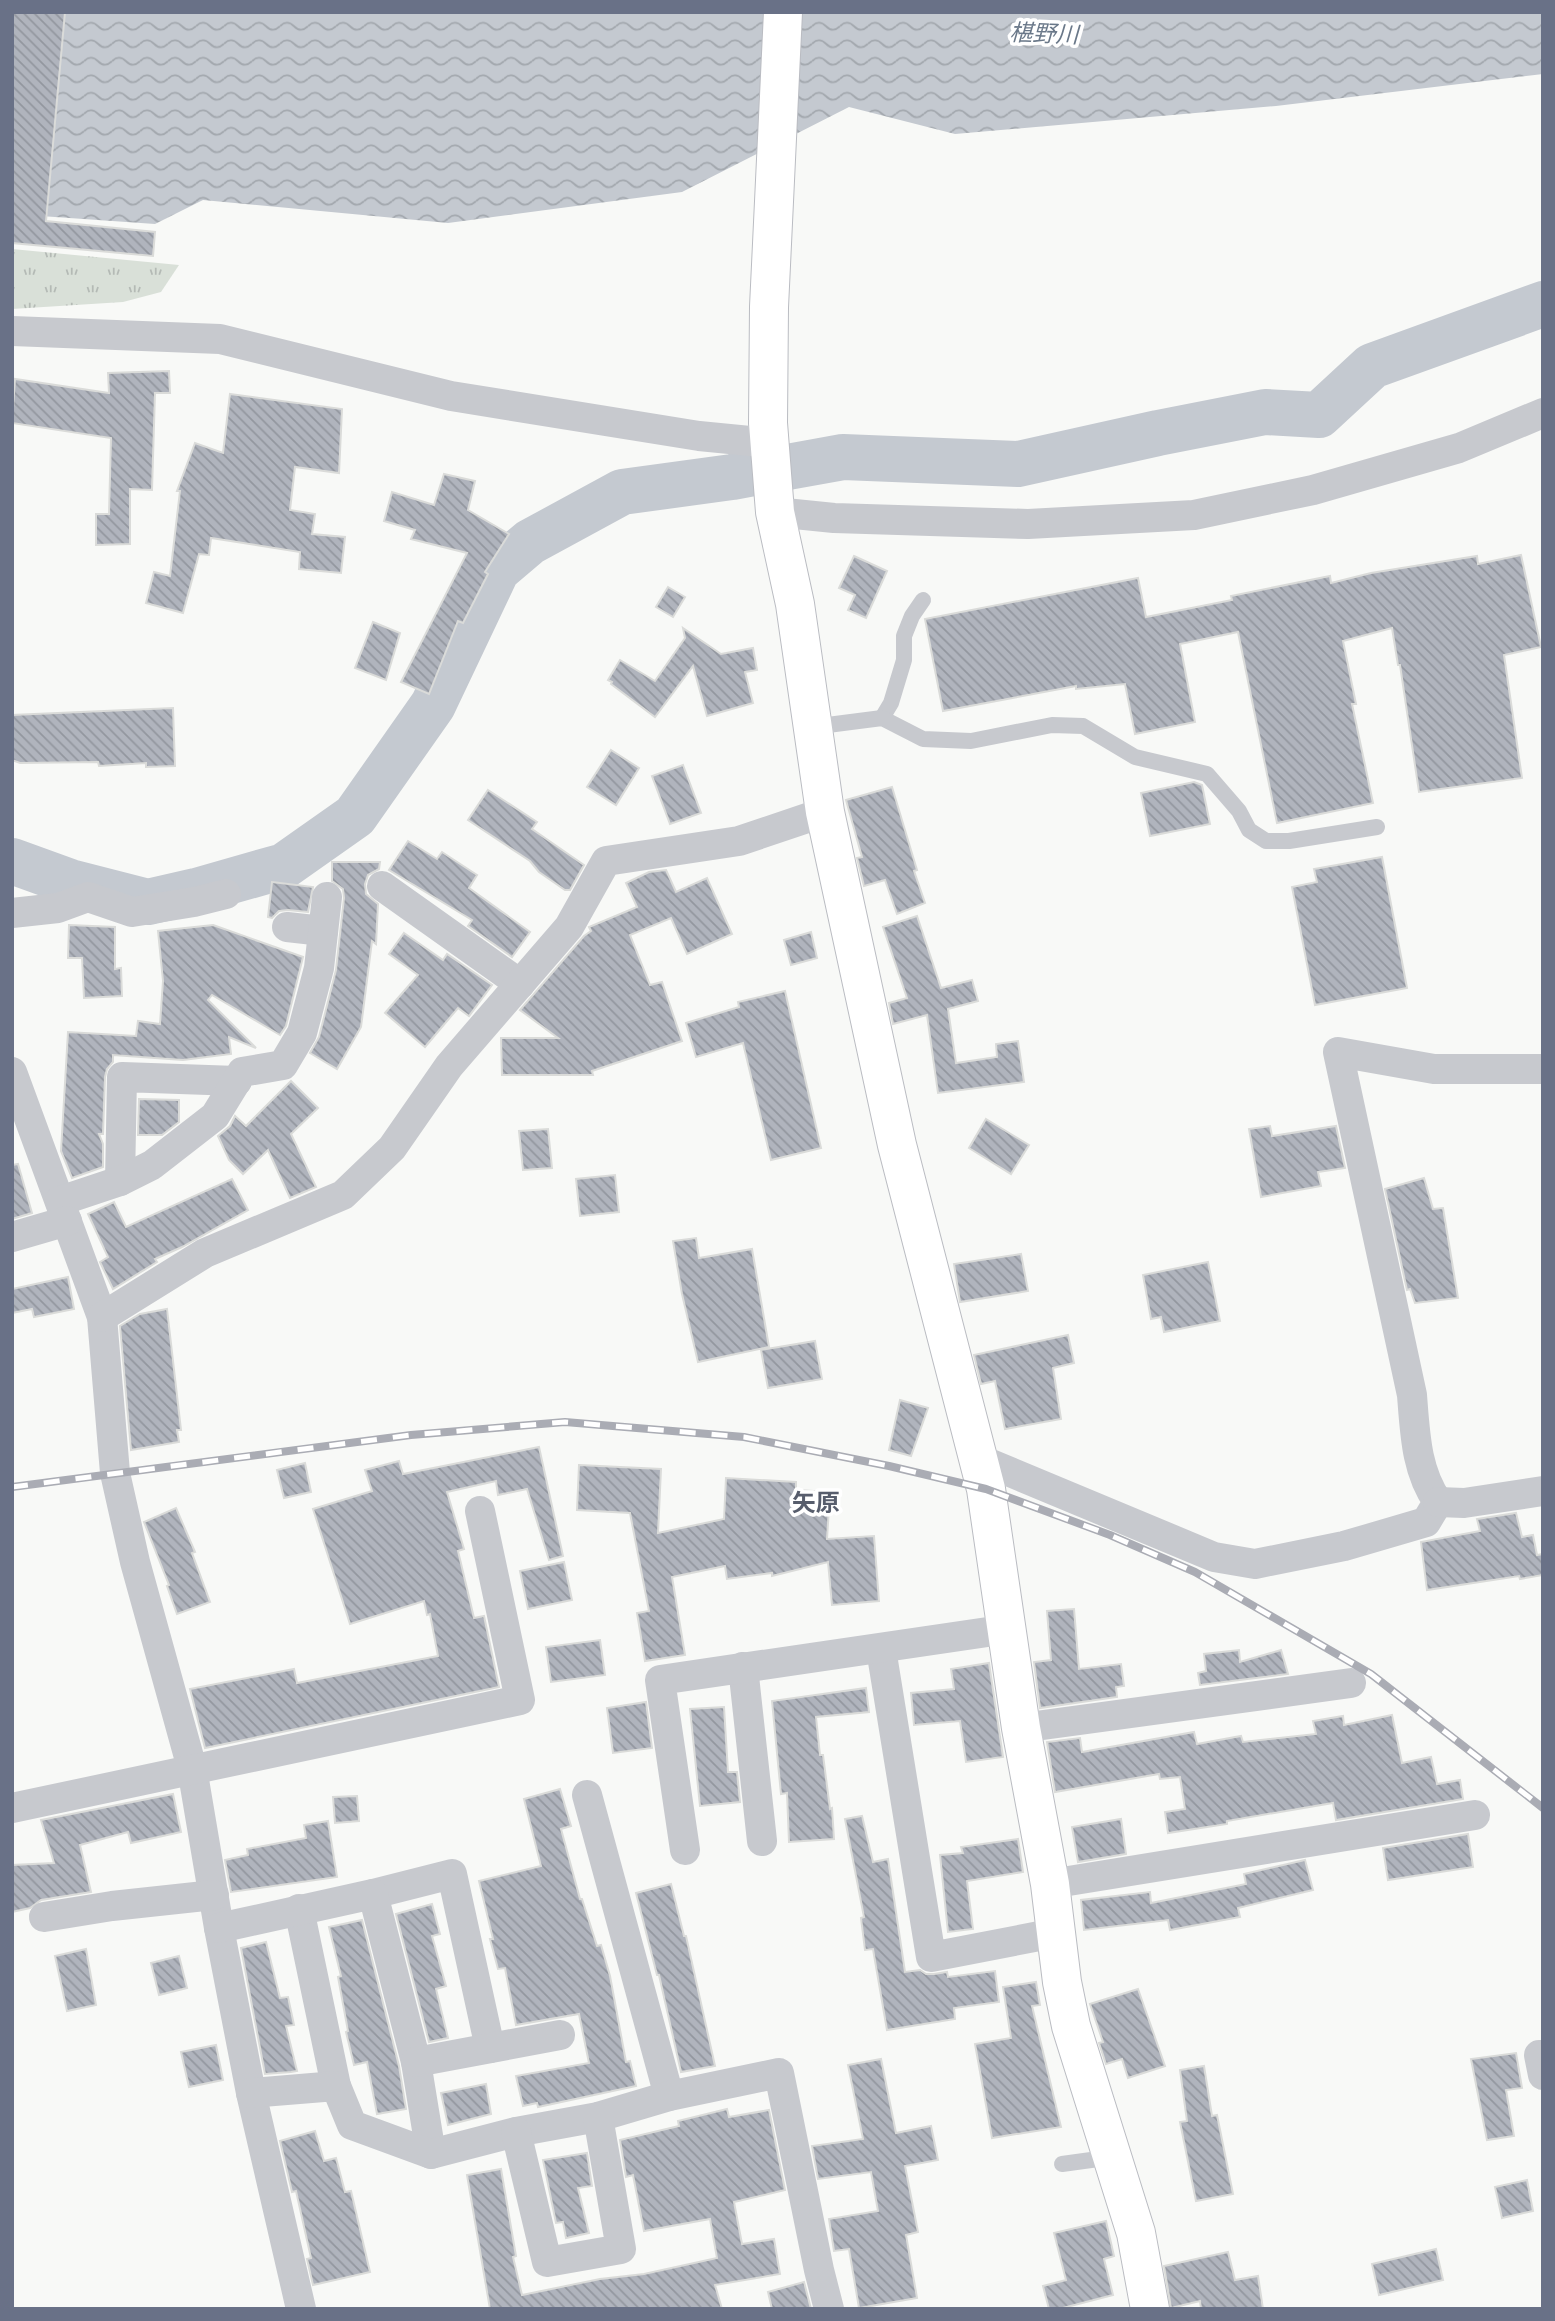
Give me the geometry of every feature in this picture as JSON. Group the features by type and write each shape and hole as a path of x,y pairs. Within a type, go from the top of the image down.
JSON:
{"street":[{"path":"783,12 769,307 769,433 775,512 795,604 825,812 897,1145 979,1459 993,1527 1021,1728 1050,1884 1055,1933 1071,2026 1136,2233 1150,2309"},
{"path":"12,331 220,339 451,396 699,436 769,433"},
{"path":"775,512 834,518 1028,524 1194,515 1313,490 1460,448 1543,413"},
{"path":"102,1317 205,1253 343,1195 392,1148 449,1066 569,927 606,861 739,841 825,812"},
{"path":"382,886 520,984"},
{"path":"12,913 58,908 88,897 132,912 226,894"},
{"path":"12,1237 152,1165 215,1116 242,1072 283,1065 302,1033 319,968 327,897"},
{"path":"287,927 323,931"},
{"path":"1438,1502 1426,1486 1416,1446 1412,1395 1338,1052 1434,1069 1543,1069"},
{"path":"12,1072 102,1317 115,1473 135,1562 192,1768 251,2093 301,2309"},
{"path":"120,1181 122,1077 237,1081"},
{"path":"979,1459 1214,1557 1255,1564 1344,1546 1426,1522 1438,1502"},
{"path":"1438,1502 1464,1503 1543,1491"},
{"path":"12,1808 520,1700 480,1511"},
{"path":"685,1850 660,1680 1008,1629"},
{"path":"881,1649 931,1957 1055,1933"},
{"path":"743,1667 762,1841"},
{"path":"1021,1728 1351,1683"},
{"path":"587,1795 668,2096"},
{"path":"1050,1884 1475,1815"},
{"path":"219,1928 452,1874 490,2048"},
{"path":"373,1894 416,2062 431,2154"},
{"path":"44,1917 112,1906 214,1895"},
{"path":"299,1909 336,2086 352,2125 431,2154 516,2132 598,2117 668,2096 779,2073 819,2270 830,2309"},
{"path":"416,2062 560,2035"},
{"path":"1543,2055 1539,2055 1543,2076"},
{"path":"251,2093 336,2086"},
{"path":"516,2132 547,2262 621,2249 598,2117"}],"lane":[{"path":"882,718 891,703 904,660 904,636 912,616 923,600"},
{"path":"812,727 882,718 923,739 971,741 1052,725 1083,726 1135,757 1207,774 1239,811 1249,830 1266,841 1289,841 1377,827"},
{"path":"1062,2164 1113,2157"}],"green space":[{"path":"12,249 179,265 161,292 123,302 12,309"}],"water":[{"name":"椹野川","path":"12,12 1543,12 1543,74 1276,106 955,134 849,107 682,192 448,223 203,200 155,224 12,214"}],"building":[{"path":"12,12 65,12 46,221 155,232 153,256 12,243"},
{"path":"169,371 170,393 155,393 152,490 130,489 130,544 96,545 96,514 109,514 111,438 12,423 15,379 109,393 108,373"},
{"path":"230,394 342,409 339,473 295,467 290,510 315,514 312,534 345,537 341,573 299,569 300,552 211,538 209,555 199,554 183,613 146,603 154,572 170,576 180,491 177,491 195,443 223,453"},
{"path":"444,474 475,481 468,510 509,534 485,572 488,574 463,623 458,621 429,694 401,682 467,553 411,539 415,530 384,521 392,492 434,505"},
{"path":"1521,555 1541,647 1504,655 1522,778 1419,792 1392,628 1343,641 1356,704 1352,704 1373,803 1277,823 1238,632 1180,644 1195,722 1135,734 1125,684 1076,689 1076,686 943,711 925,619 1138,578 1146,617 1232,600 1231,596 1330,576 1331,583 1371,573 1477,556 1478,564"},
{"path":"854,556 887,571 866,618 848,610 855,595 839,588"},
{"path":"668,587 685,597 673,617 656,607"},
{"path":"373,622 400,633 386,680 355,668"},
{"path":"683,628 721,654 753,648 757,670 745,672 753,703 707,716 693,666 655,717 608,680 620,660 655,681 685,638"},
{"path":"173,708 175,766 146,767 146,763 99,766 98,762 20,763 12,760 12,715"},
{"path":"611,750 639,768 616,805 587,787"},
{"path":"683,765 701,813 670,824 652,776"},
{"path":"1194,782 1202,785 1210,824 1150,836 1141,793"},
{"path":"892,787 925,903 897,914 885,880 864,886 857,858 862,857 846,800"},
{"path":"488,790 537,822 532,829 584,865 570,890 565,890 539,872 530,861 468,820"},
{"path":"408,841 437,859 442,852 477,875 469,888 530,932 512,957 468,926 472,920 389,870"},
{"path":"1382,857 1407,988 1315,1005 1292,887 1317,882 1314,869"},
{"path":"332,862 380,862 379,869 368,875 365,884 366,894 378,904 376,944 372,941 361,1027 337,1069 310,1053 319,1037 336,970 344,898 343,889 332,881"},
{"path":"666,870 676,892 707,878 732,934 687,954 671,918 630,935 650,985 662,982 682,1041 592,1071 593,1075 502,1075 501,1038 558,1038 520,1010 591,931 589,927 637,907 626,883 649,872"},
{"path":"272,882 313,887 308,912 279,911 272,918 268,917"},
{"path":"917,916 941,988 972,980 978,1001 948,1009 956,1063 997,1057 996,1044 1018,1041 1024,1082 938,1093 927,1015 893,1024 889,1003 907,998 883,927"},
{"path":"69,925 115,927 115,969 121,968 122,996 84,998 82,958 68,958"},
{"path":"213,925 303,957 286,1026 280,1035 212,995 208,1000 256,1048 229,1037 231,1054 183,1060 113,1055 113,1062 105,1077 103,1134 99,1134 103,1144 103,1167 72,1178 61,1151 68,1032 136,1036 138,1021 160,1024 163,981 158,931"},
{"path":"811,932 817,958 791,965 784,940"},
{"path":"404,933 443,960 447,954 492,985 469,1016 458,1008 425,1047 385,1013 418,975 389,954"},
{"path":"785,991 821,1148 771,1160 743,1043 696,1057 686,1023 739,1007 738,1002"},
{"path":"291,1081 318,1108 291,1134 316,1187 290,1198 268,1150 243,1174 229,1160 218,1136 230,1126 235,1116 246,1126"},
{"path":"139,1099 179,1100 179,1122 162,1135 138,1135"},
{"path":"986,1119 1029,1145 1011,1174 969,1148"},
{"path":"1270,1126 1272,1136 1336,1126 1345,1168 1318,1172 1321,1186 1261,1197 1249,1129"},
{"path":"548,1129 552,1168 523,1170 519,1131"},
{"path":"18,1164 32,1213 12,1219 12,1165"},
{"path":"615,1175 619,1212 580,1216 576,1179"},
{"path":"1424,1178 1433,1209 1443,1208 1458,1298 1415,1303 1410,1289 1407,1290 1385,1189"},
{"path":"232,1179 248,1210 155,1259 157,1262 113,1289 100,1262 108,1257 88,1214 114,1202 126,1227"},
{"path":"696,1238 699,1258 752,1249 769,1347 698,1362 673,1241"},
{"path":"1021,1254 1028,1291 960,1302 954,1264"},
{"path":"1208,1262 1220,1321 1164,1332 1161,1317 1151,1319 1143,1275"},
{"path":"68,1277 74,1309 34,1317 32,1309 12,1313 12,1289"},
{"path":"167,1309 181,1430 177,1430 179,1442 131,1450 120,1326 140,1314"},
{"path":"1068,1335 1074,1363 1053,1368 1061,1419 1005,1429 995,1381 981,1384 974,1355"},
{"path":"815,1341 822,1379 768,1388 761,1350"},
{"path":"900,1400 928,1408 911,1456 889,1450"},
{"path":"539,1447 563,1556 549,1560 527,1489 498,1495 496,1481 447,1492 464,1549 458,1551 474,1618 484,1616 499,1687 205,1748 190,1689 294,1669 297,1683 438,1656 430,1614 427,1615 424,1601 350,1624 313,1509 372,1491 365,1470 399,1461 403,1474"},
{"path":"305,1463 311,1492 284,1498 277,1470"},
{"path":"579,1465 661,1469 658,1533 724,1519 726,1478 796,1482 796,1490 830,1492 827,1539 874,1536 879,1601 832,1605 828,1562 772,1576 772,1573 727,1579 725,1566 672,1577 685,1655 645,1661 637,1613 649,1611 630,1513 577,1510"},
{"path":"176,1508 195,1552 192,1553 210,1602 177,1614 167,1586 169,1585 144,1522"},
{"path":"1516,1513 1522,1537 1533,1535 1537,1555 1543,1554 1543,1575 1427,1590 1421,1542 1480,1531 1477,1519"},
{"path":"564,1562 572,1600 528,1609 520,1571"},
{"path":"1074,1609 1079,1669 1121,1664 1124,1686 1116,1687 1117,1697 1040,1708 1034,1662 1051,1660 1047,1611"},
{"path":"600,1640 605,1675 551,1682 546,1647"},
{"path":"1239,1650 1240,1662 1281,1650 1288,1674 1200,1685 1198,1673 1206,1671 1204,1654"},
{"path":"989,1663 1003,1757 966,1762 960,1721 914,1725 911,1693 954,1689 951,1669"},
{"path":"866,1688 869,1712 816,1717 820,1755 823,1755 830,1809 832,1808 834,1839 789,1842 787,1793 781,1794 772,1701"},
{"path":"646,1702 652,1748 613,1753 607,1708"},
{"path":"724,1707 728,1772 737,1772 740,1802 700,1806 690,1709"},
{"path":"1392,1715 1402,1763 1431,1757 1437,1784 1460,1780 1463,1799 1336,1820 1333,1803 1168,1833 1165,1812 1185,1809 1180,1777 1160,1779 1159,1774 1055,1792 1047,1742 1080,1738 1082,1752 1194,1732 1197,1744 1241,1736 1243,1742 1316,1734 1313,1721 1343,1716 1344,1725"},
{"path":"560,1789 571,1826 561,1829 580,1899 597,1946 601,1945 610,1976 626,2062 630,2061 636,2086 538,2107 537,2103 523,2106 516,2076 589,2063 579,2014 516,2025 505,1968 498,1969 490,1939 493,1939 479,1881 541,1866 524,1799"},
{"path":"173,1794 181,1832 131,1843 128,1832 80,1845 91,1892 41,1900 30,1908 12,1912 12,1865 54,1863 41,1820"},
{"path":"357,1796 359,1821 335,1823 333,1797"},
{"path":"862,1816 873,1862 888,1859 905,1972 947,1972 948,1977 995,1971 999,2002 954,2008 955,2019 887,2030 873,1949 865,1950 861,1918 864,1917 845,1819"},
{"path":"1121,1819 1126,1854 1078,1862 1072,1827"},
{"path":"328,1821 337,1877 231,1892 225,1860 248,1855 247,1849 306,1838 304,1825"},
{"path":"1468,1834 1473,1867 1388,1880 1383,1848"},
{"path":"1018,1839 1023,1872 967,1881 973,1929 948,1932 940,1855 963,1853 961,1847"},
{"path":"1305,1860 1313,1890 1238,1908 1240,1917 1170,1930 1168,1920 1084,1930 1081,1900 1150,1892 1151,1903 1246,1884 1244,1874"},
{"path":"671,1884 686,1936 715,2066 681,2072 659,1975 636,1893"},
{"path":"432,1904 440,1934 432,1936 446,1986 436,1989 448,2038 429,2042 396,1914"},
{"path":"362,1920 399,2066 406,2109 377,2114 367,2062 354,2065 346,2032 348,2031 338,1977 341,1976 329,1927"},
{"path":"266,1942 280,1998 288,1997 294,2025 286,2026 297,2071 265,2074 241,1948"},
{"path":"86,1949 96,2005 67,2011 55,1956"},
{"path":"179,1956 187,1988 159,1995 151,1963"},
{"path":"1036,1982 1040,2005 1032,2006 1061,2127 992,2138 975,2044 1011,2038 1003,1987"},
{"path":"1138,1989 1165,2066 1128,2078 1122,2059 1106,2064 1099,2043 1103,2042 1090,2004"},
{"path":"216,2045 223,2080 189,2087 181,2052"},
{"path":"1516,2053 1522,2088 1506,2090 1514,2136 1487,2140 1471,2059"},
{"path":"881,2059 896,2133 931,2126 938,2160 905,2166 918,2232 906,2235 917,2298 859,2308 849,2249 834,2251 829,2219 878,2211 871,2172 818,2179 812,2146 863,2139 848,2065"},
{"path":"1204,2066 1212,2116 1217,2115 1233,2194 1196,2201 1180,2122 1187,2121 1180,2070"},
{"path":"486,2084 491,2114 448,2125 441,2093"},
{"path":"727,2109 729,2117 769,2110 785,2190 734,2202 742,2244 774,2239 780,2274 715,2285 722,2309 490,2309 467,2175 501,2169 516,2256 513,2257 522,2295 600,2279 644,2274 717,2258 710,2219 644,2231 633,2175 626,2177 620,2140 679,2126 678,2121"},
{"path":"315,2131 324,2161 336,2158 345,2192 351,2191 370,2272 313,2285 307,2259 311,2258 296,2191 292,2192 280,2141"},
{"path":"587,2153 592,2186 578,2188 589,2233 566,2238 563,2222 556,2223 543,2160"},
{"path":"1527,2180 1533,2211 1502,2218 1495,2187"},
{"path":"1106,2221 1114,2256 1104,2259 1113,2295 1059,2309 1049,2309 1043,2286 1066,2280 1054,2233"},
{"path":"1436,2249 1443,2280 1379,2295 1372,2264"},
{"path":"1228,2252 1235,2280 1258,2276 1263,2309 1201,2309 1200,2301 1171,2308 1164,2266"},
{"path":"804,2282 811,2309 772,2309 768,2292"}],"waterway":[{"path":"12,861 70,882 148,902 284,866 355,816 433,705 497,570 530,542 622,492 732,477 843,457 1018,464 1265,412 1319,415 1372,366 1543,304"}],"railway":[{"path":"12,1487 411,1435 565,1422 744,1437 889,1466 986,1489 1110,1535 1195,1572 1371,1674 1543,1808"}],"district":[{"name":"矢原","path":"816,1503"}]}
